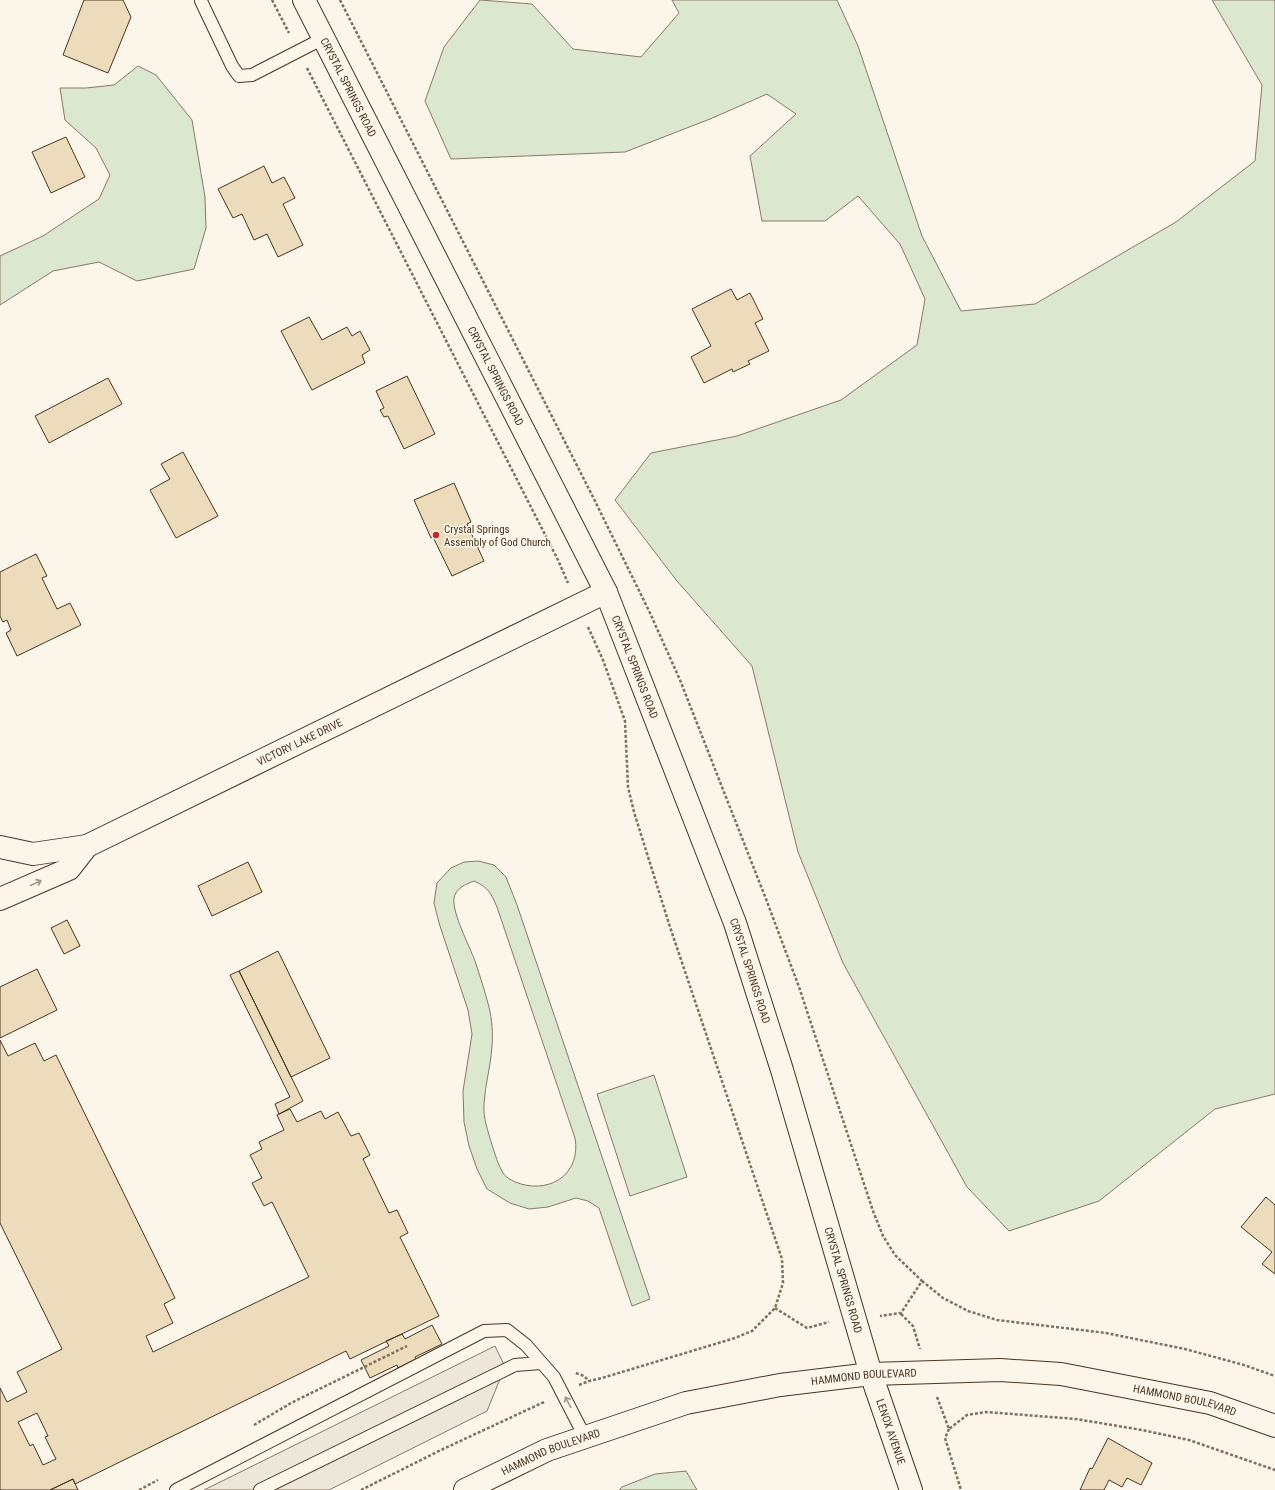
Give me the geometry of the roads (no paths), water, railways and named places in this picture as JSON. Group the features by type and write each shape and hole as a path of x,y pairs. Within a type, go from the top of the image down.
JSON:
{"street":[{"name":"CRYSTAL SPRINGS ROAD","path":"304,0 606,592 735,923 782,1070 870,1374"},
{"name":"VICTORY LAKE DRIVE","path":"0,899 68,868 87,846 606,592"},
{"path":"0,848 33,854 87,846"},
{"name":"HAMMOND BOULEVARD","path":"465,1490 547,1450 686,1403 780,1385 870,1374 1000,1370 1061,1374 1210,1403 1275,1426"},
{"name":"LENOX AVENUE","path":"870,1374 911,1490"}],"lane":[{"path":"202,0 232,66 239,76 252,75 324,38"},
{"path":"176,1490 484,1331 507,1330 526,1345 554,1377 585,1437"},
{"path":"260,1490 515,1365 541,1363"}],"place":[{"name":"Crystal Springs Assembly of God Church","path":"436,535"}]}
